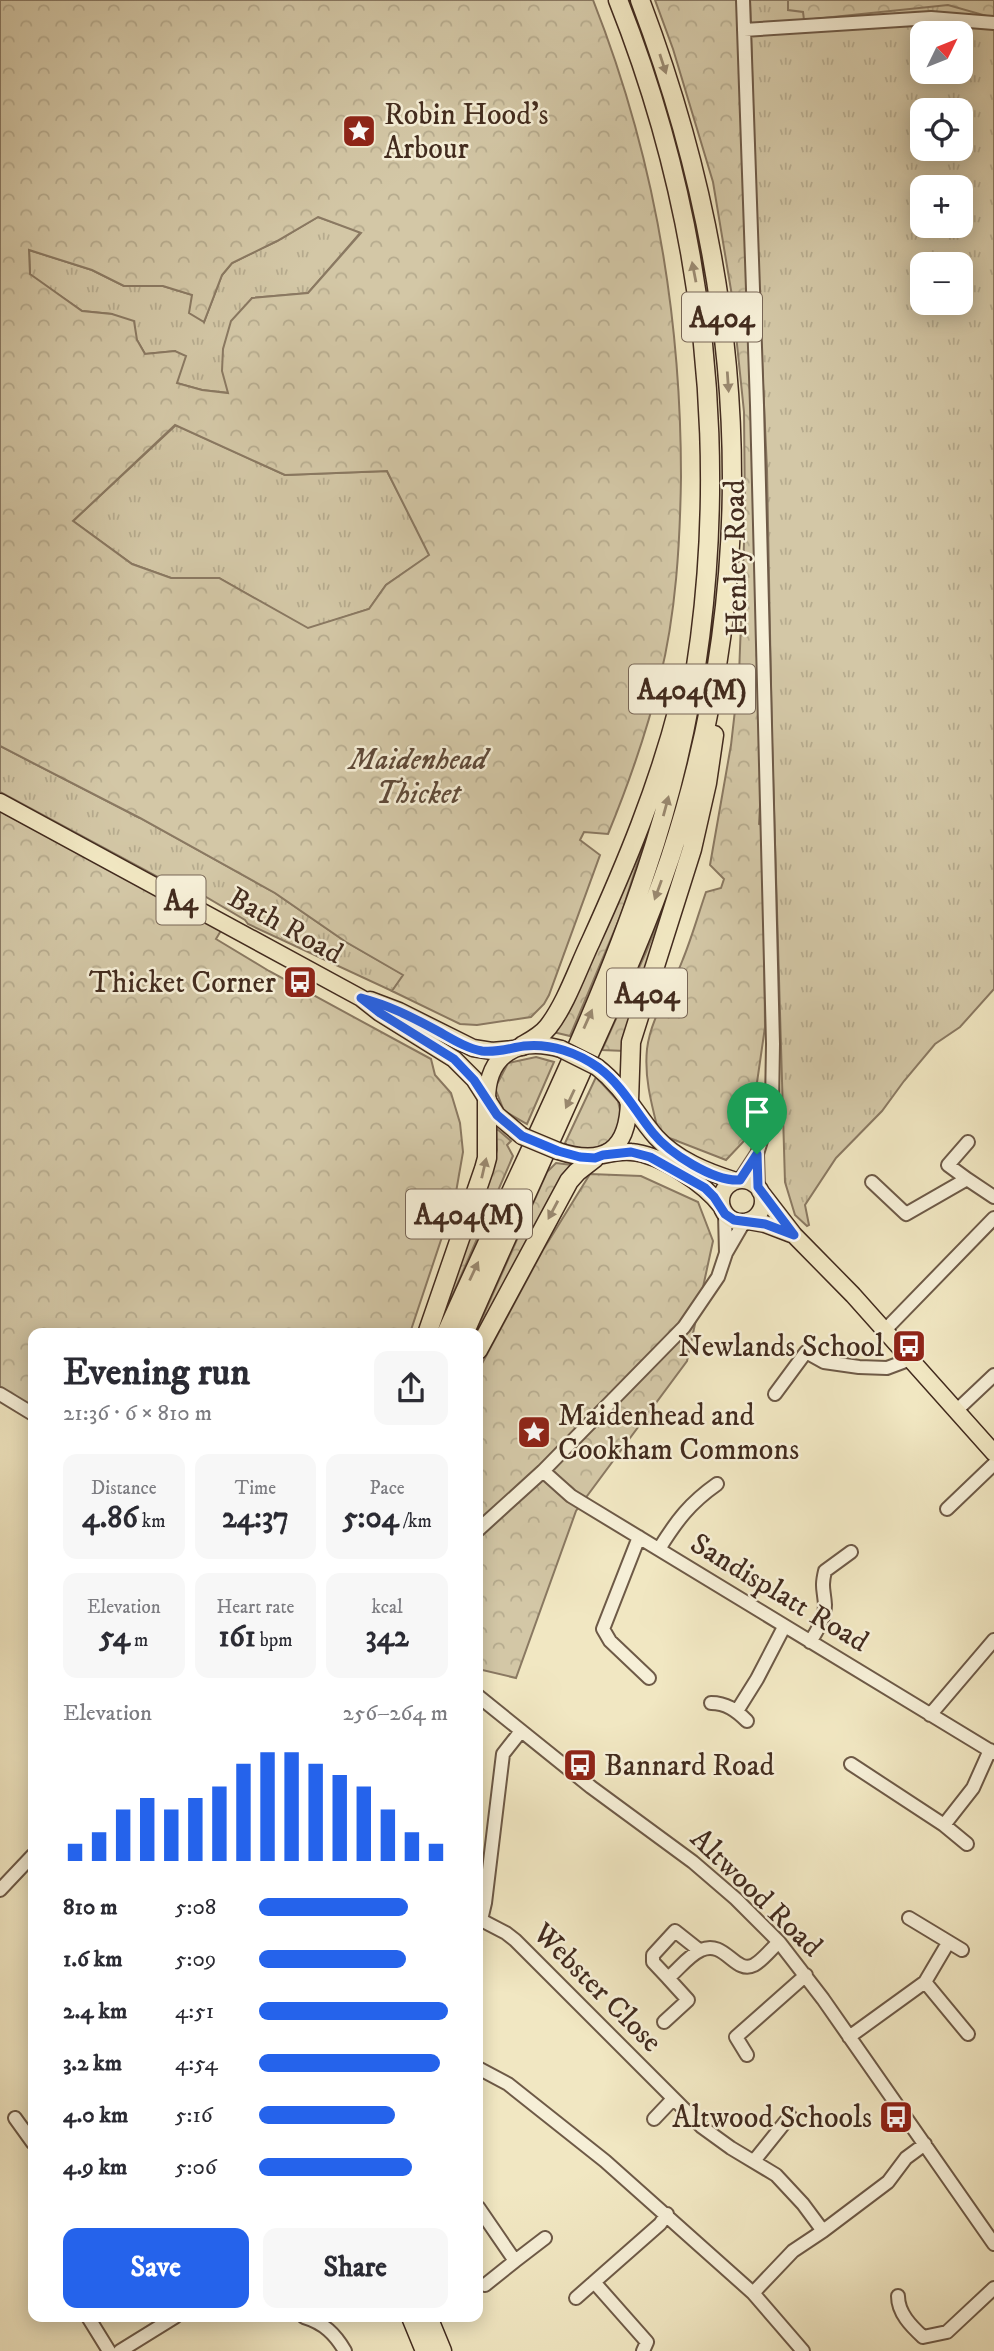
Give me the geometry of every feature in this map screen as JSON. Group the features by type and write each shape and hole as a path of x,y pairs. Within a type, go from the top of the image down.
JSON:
{"highway":[{"name":"A404","path":"518,1048 541,1034 556,1013 625,864 660,769 704,608 711,494 708,396 701,313 666,142 618,0"},
{"name":"A404","path":"629,1101 631,1042 675,908 707,782 718,706 720,644 729,561 732,472 722,313 711,246 688,147 640,0"},
{"name":"A404(M)","path":"449,1328 591,1012 639,891 664,815 681,747 696,670 704,608"},
{"name":"A404(M)","path":"467,1328 603,1025 650,912 690,792 708,715 720,644"},
{"name":"A404(M)","path":"429,1328 484,1170 487,1158 487,1100"},
{"name":"A404(M)","path":"483,1341 569,1181 599,1156"},
{"path":"413,2322 425,2351"},
{"path":"430,2322 442,2351"}],"main road":[{"name":"Bath Road","path":"0,802 361,998 380,1013 454,1059 466,1070 487,1100"},
{"name":"Bath Road","path":"361,998 385,1004 473,1048 492,1051 518,1048"},
{"path":"794,1235 765,1224 734,1220 705,1188 650,1157 631,1152 599,1156 558,1151 522,1136 497,1115 487,1100 491,1071 501,1058 518,1048 544,1046 561,1049 597,1067 616,1083 654,1134 670,1149 706,1172 752,1182 794,1235 853,1295 994,1453"},
{"path":"599,1156 614,1146 623,1135 629,1116 629,1101"},
{"path":"723,1210 722,1193 728,1185 738,1180"},
{"path":"746,1221 755,1217 762,1207 763,1198 759,1189"}],"street":[{"name":"Henley Road","path":"738,1180 757,1154 772,1105 773,1044 757,405 743,0"},
{"path":"744,30 931,18 994,23"},
{"path":"968,1142 948,1165 994,1197"},
{"name":"Henley Road","path":"757,1154 759,1189"},
{"path":"872,1182 906,1214 967,1179"},
{"path":"723,1210 726,1253"},
{"path":"885,1331 994,1218"},
{"path":"483,1525 542,1471 684,1327 718,1277 726,1253 746,1221"},
{"path":"775,1394 806,1352 824,1362 859,1367 887,1368 911,1359"},
{"path":"957,1410 994,1375"},
{"path":"0,1394 28,1411"},
{"path":"947,1509 994,1464"},
{"name":"Sandisplatt Road","path":"542,1471 571,1496 992,1752"},
{"path":"659,1549 678,1518 695,1499 717,1484"},
{"path":"639,1537 603,1629 610,1641 649,1678"},
{"path":"810,1642 820,1625 825,1607 821,1588 825,1571 851,1552"},
{"path":"711,1703 722,1703 742,1716 757,1679 784,1627"},
{"path":"930,1715 994,1640"},
{"name":"Altwood Road","path":"483,1700 591,1787 694,1862 779,1942 806,1975 994,2244"},
{"path":"484,1858 503,1754 521,1731"},
{"path":"944,1825 973,1788 992,1752"},
{"path":"851,1765 944,1825 967,1844"},
{"path":"0,1889 28,1861"},
{"path":"909,1918 962,1951"},
{"name":"Webster Close","path":"483,1924 506,1933 515,1940 702,2127 776,2175 823,2231"},
{"path":"664,2022 688,2000 653,1962 653,1955 675,1931 699,1950"},
{"path":"668,1978 699,1950 711,1947 721,1950 741,1966 747,1966 754,1965 779,1942"},
{"path":"849,2037 925,1982 948,1943"},
{"path":"747,2054 732,2040 806,1975"},
{"path":"925,1982 968,2034"},
{"path":"483,2071 508,2084 606,2161 667,2214 753,2293 803,2351"},
{"path":"654,2119 673,2099"},
{"path":"754,2161 790,2116"},
{"path":"15,2118 28,2136"},
{"path":"753,2293 793,2251 888,2182 906,2158 925,2144"},
{"path":"483,2214 515,2261"},
{"path":"576,2298 660,2224 667,2214"},
{"path":"485,2285 545,2238"},
{"path":"594,2283 647,2342 643,2351"},
{"path":"898,2296 898,2306 910,2325 923,2337 947,2332 994,2288"},
{"path":"91,2322 109,2351"},
{"path":"120,2351 167,2322"},
{"path":"316,2322 324,2325 337,2338 345,2351"}],"green space":[{"name":"Maidenhead Thicket","path":"0,0 593,0 632,116 660,234 676,355 680,416 680,528 670,629 649,718 608,834 584,832 580,840 600,855 544,1004 531,1017 477,1025 460,1024 392,991 403,975 346,942 275,893 140,818 0,746","holes":["318,217 361,233 308,293 252,298 231,321 223,349 222,371 228,393 177,383 186,356 175,351 145,354 137,340 134,321 112,314 82,311 30,274 29,250 92,270 124,286 163,286 192,295 189,313 204,322 222,275 232,263","175,425 285,475 387,471 429,555 386,585 369,609 308,628 219,578 171,578 132,564 73,521"]},
{"path":"655,0 738,0 762,770 759,824 763,825 765,1027 751,1124 744,1141 726,1160 659,1134 647,1071 649,1037 657,1014 683,959 706,892 721,888 724,879 710,865 731,745 739,675 745,516 744,412 732,296 713,182 673,49"},
{"path":"750,0 994,0 994,989 960,1027 935,1044 882,1111 836,1158 805,1205 807,1226 795,1215 785,1182 767,469"},
{"path":"788,0 994,0 994,18 948,5 804,20 803,12 788,10"},
{"path":"318,217 361,232 308,293 252,298 229,393 176,383 175,351 145,354 137,340 112,314 82,311 30,275 29,250 92,270 124,286 163,286 193,295 204,322 222,275 232,263"},
{"path":"176,425 285,475 387,471 430,555 386,585 369,609 308,629 219,578 171,578 132,564 73,521"},
{"path":"0,746 140,818 275,893 346,942 404,975 392,991 248,924 206,897 193,896 0,792"},
{"path":"663,782 621,915 570,1036 553,1032"},
{"path":"0,811 222,929 216,939 269,971 431,1059 435,1075 451,1093 460,1123 463,1152 455,1198 412,1328 28,1328 28,1407 0,1390"},
{"path":"691,823 625,1051 602,1050 664,907"},
{"path":"536,1057 554,1062 527,1124 504,1111 495,1088 508,1063"},
{"path":"596,1077 618,1101 622,1119 611,1142 589,1150 572,1151 565,1143"},
{"path":"496,1128 511,1141 507,1145 513,1156 438,1328 486,1191 497,1150"},
{"path":"556,1163 572,1165 481,1328 478,1328 547,1172"},
{"path":"590,1174 641,1176 698,1202 713,1241 687,1361 576,1511 516,1678 483,1670 483,1362 543,1250"}],"place":[{"name":"Robin Hood's Arbour","path":"359,131"},
{"name":"Thicket Corner","path":"300,982"},
{"name":"Newlands School","path":"909,1346"},
{"name":"Maidenhead and Cookham Commons","path":"534,1432"},
{"name":"Bannard Road","path":"580,1765"},
{"name":"Altwood Schools","path":"896,2117"}],"route":[{"path":"361,998 385,1004 479,1050 498,1051 531,1045 551,1046 591,1063 625,1093 663,1144 711,1174 740,1180 757,1154 758,1187 794,1235 765,1224 731,1219 705,1188 650,1157 623,1152 595,1158 580,1157 522,1136 497,1115 474,1080 454,1059 380,1013 361,998"}]}
